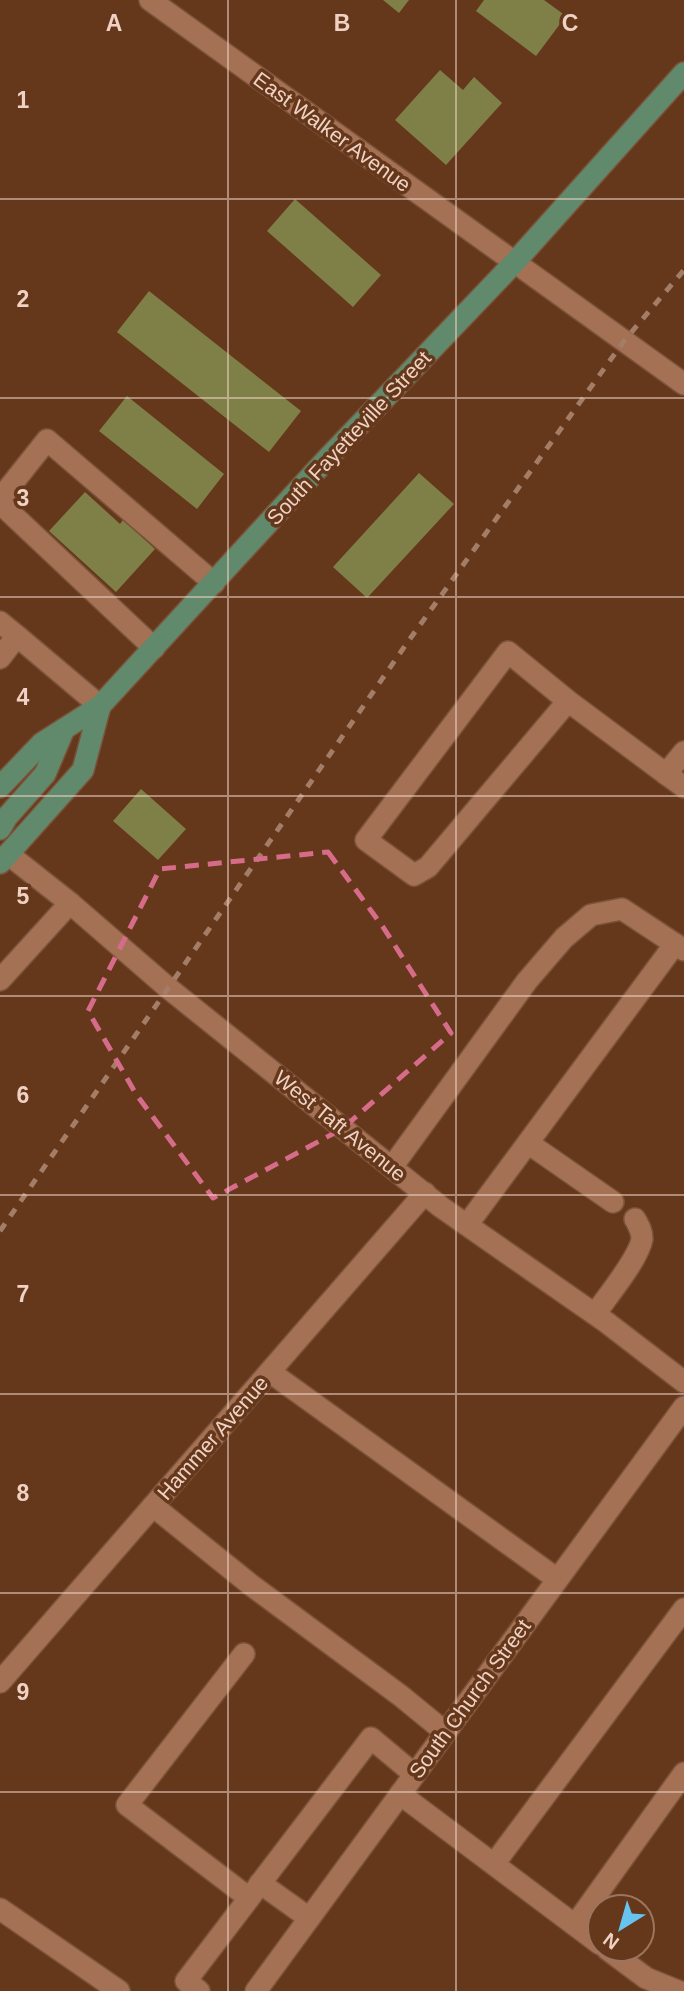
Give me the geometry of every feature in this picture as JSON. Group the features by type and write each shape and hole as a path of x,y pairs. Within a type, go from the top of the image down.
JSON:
{"main road":[{"name":"South Fayetteville Street","path":"0,787 42,743 100,706 324,462 514,263 684,73"},
{"path":"4,859 83,770 100,706"},
{"path":"4,859 0,831 7,817 45,774 64,729"}],"street":[{"name":"East Walker Avenue","path":"150,0 684,384"},
{"path":"154,648 0,501 47,440 214,583"},
{"path":"0,622 100,706"},
{"path":"0,658 17,636"},
{"path":"568,701 428,867 414,875 366,840 508,652 568,701 684,787"},
{"path":"666,774 684,752"},
{"name":"West Taft Avenue","path":"4,859 70,903 167,987 425,1194 595,1314 684,1382"},
{"path":"0,980 70,903"},
{"path":"392,1167 527,981 564,938 591,915 622,909 680,947 467,1225"},
{"path":"528,1143 613,1202"},
{"name":"Hammer Avenue","path":"0,1682 425,1194"},
{"path":"595,1314 637,1254 642,1240 641,1228 635,1219"},
{"path":"270,1372 558,1579"},
{"name":"South Church Street","path":"256,1991 684,1407"},
{"path":"153,1506 251,1585 401,1696 445,1732"},
{"path":"494,1864 684,1609"},
{"path":"244,1654 127,1805 255,1891 309,1918"},
{"path":"199,1991 186,1981 371,1738 414,1774"},
{"path":"575,1925 684,1773"},
{"path":"400,1794 586,1933"},
{"path":"0,1909 119,1991"},
{"path":"626,1963 646,1978 678,1991"}],"highlighted area":[{"path":"328,852 383,927 451,1033 342,1129 213,1198 136,1094 88,1011 160,869"}],"building":[{"path":"383,0 409,0 399,13"},
{"path":"484,0 544,0 566,16 536,56 476,11"},
{"path":"440,70 463,90 474,77 502,103 446,165 395,120"},
{"path":"295,199 381,275 353,307 267,231"},
{"path":"149,291 301,411 269,452 117,332"},
{"path":"127,396 224,474 197,509 99,431"},
{"path":"419,473 454,504 367,598 333,567"},
{"path":"85,492 120,524 123,520 155,549 116,592 49,531"},
{"path":"141,789 186,829 158,860 113,821"}],"railway":[{"path":"0,1231 407,643 624,341 684,270"}]}
